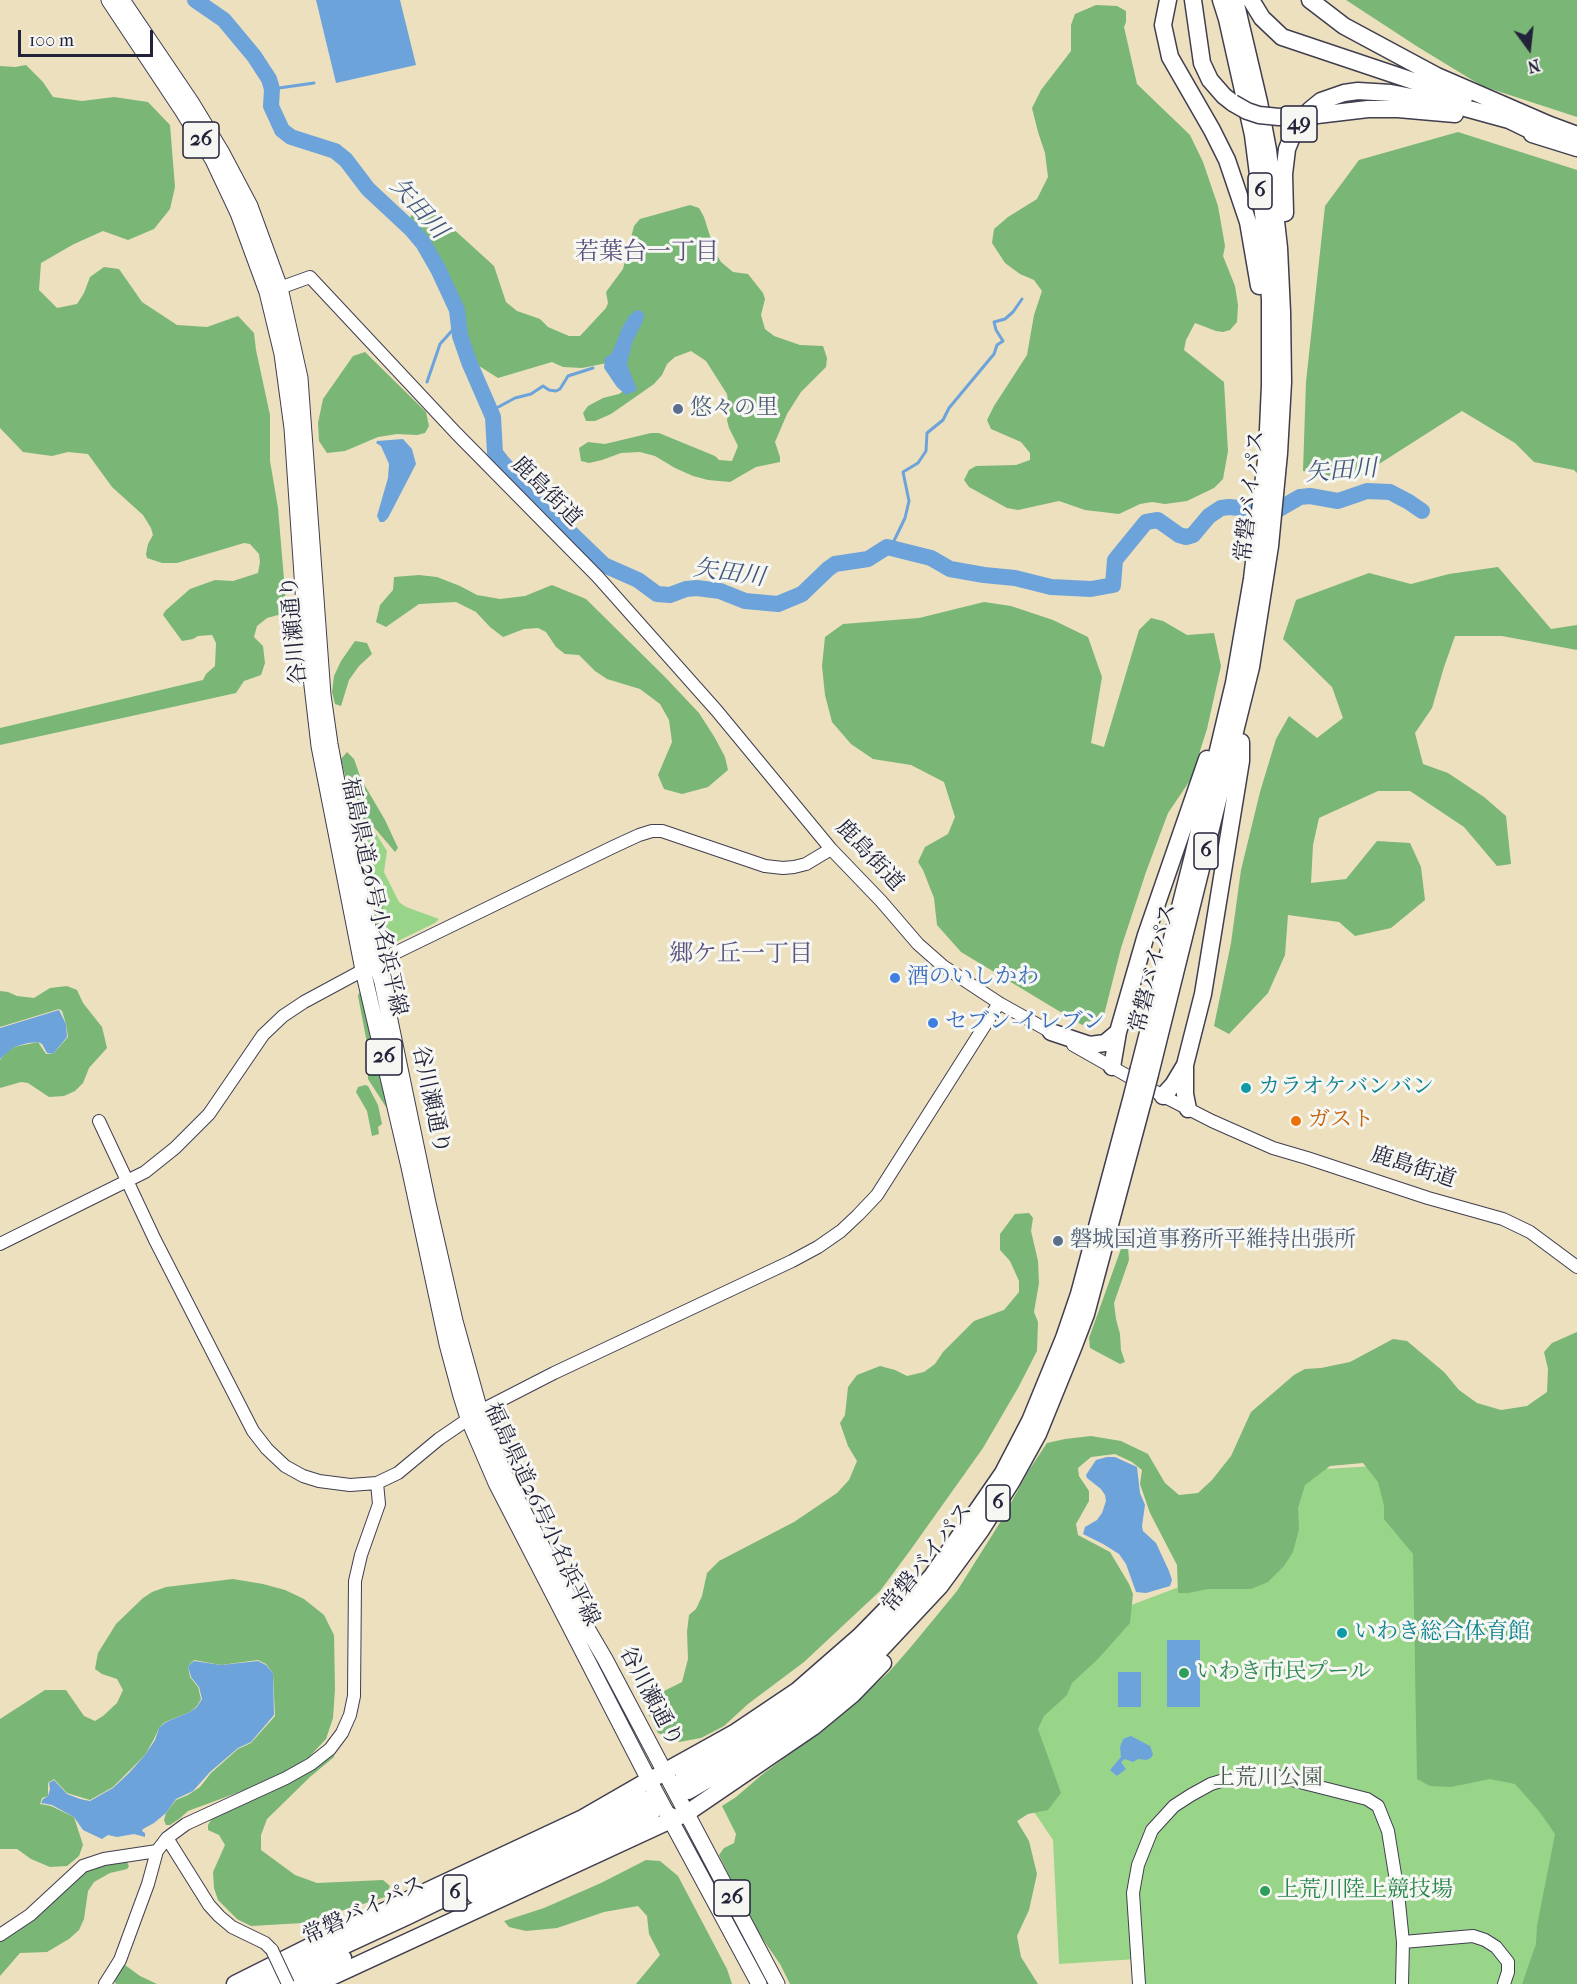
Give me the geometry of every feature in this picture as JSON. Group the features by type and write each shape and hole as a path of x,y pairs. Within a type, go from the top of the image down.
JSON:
{"highway":[{"path":"1168,0 1163,25 1170,57 1227,160 1248,222 1276,383"},
{"name":"49","path":"1193,0 1202,63 1210,80 1224,96 1247,111 1279,117 1368,109 1409,110 1459,115 1577,135"},
{"name":"常磐バイパス","path":"1221,0 1253,135 1266,237 1276,383"},
{"name":"常磐バイパス","path":"1145,1071 1247,631 1269,546 1279,248 1274,196 1259,102 1235,0"},
{"name":"49","path":"1251,0 1262,18 1282,37 1516,116 1546,131"},
{"name":"49","path":"1310,0 1344,26 1407,61 1577,148"},
{"name":"49","path":"1276,383 1287,257 1284,174 1287,149 1296,128 1310,110 1321,101 1344,93 1391,93 1458,106 1546,131"},
{"path":"1112,1067 1118,1032 1146,935 1210,750 1227,680 1247,631"},
{"name":"常磐バイパス","path":"669,1779 760,1749 824,1702 866,1665 940,1586 981,1530 1038,1434 1086,1314 1145,1071 1243,705 1247,631"},
{"path":"1188,1109 1185,1094 1185,1065 1203,993 1216,916 1240,760 1243,705"},
{"path":"1051,1032 1090,1045 1105,1043 1118,1032"},
{"path":"1163,1096 1185,1065"},
{"name":"常磐バイパス","path":"669,1779 753,1738 839,1673 893,1620 932,1576 969,1525 1003,1473 1030,1421 1064,1338 1138,1099"},
{"path":"316,1984 666,1813 813,1727 853,1694 907,1639 940,1586"},
{"path":"235,1984 344,1930 669,1779"},
{"name":"常磐バイパス","path":"261,1984 408,1916 666,1813"},
{"name":"常磐バイパス","path":"289,1984 597,1840 666,1813"}],"main road":[{"name":"26","path":"110,0 213,160 273,290"},
{"name":"26","path":"122,0 191,102 250,206 273,290"},
{"name":"谷川瀬通り","path":"273,290 300,378 323,695 369,967 382,982 474,1415"},
{"name":"福島県道26号小名浜平線","path":"474,1415 496,1483 669,1779 666,1813 759,1984"},
{"name":"26","path":"666,1813 777,1984"}],"street":[{"name":"鹿島街道","path":"273,290 310,277 456,433 598,577 717,711 831,849 918,944 943,966 999,1004 1188,1109 1273,1148 1428,1198 1503,1219 1530,1232 1577,1267"},
{"path":"0,1244 145,1172 191,1134 227,1090 255,1045 283,1016 304,1002 369,967 613,847 652,831 662,831 765,866 783,868 806,864 831,849"},
{"path":"99,1121 126,1182 253,1431 267,1449 285,1466 319,1482 350,1485 377,1483 398,1473 439,1439 474,1415 554,1373 792,1261 818,1247 840,1231 877,1195 999,1004"},
{"path":"105,1984 120,1960 158,1851 167,1838 186,1824 286,1778 311,1764 330,1749 342,1733 350,1715 354,1696 355,1581 361,1555 379,1504 377,1483"},
{"path":"1139,1984 1133,1893 1138,1865 1152,1830 1174,1806 1211,1784 1254,1775 1276,1776 1367,1799 1378,1806 1388,1831 1398,1893 1403,1942 1402,1984"},
{"path":"167,1838 209,1905 232,1928 266,1943 272,1950 289,1984"},
{"path":"0,1935 30,1915 83,1866 104,1859 158,1851"},
{"path":"1403,1942 1473,1936 1485,1940 1496,1947 1508,1962 1504,1984"}],"green space":[{"path":"1346,0 1577,0 1577,117 1482,86"},
{"path":"1096,5 1117,6 1126,11 1124,27 1137,84 1190,135 1203,162 1218,206 1225,246 1223,256 1235,286 1238,305 1237,322 1230,330 1223,332 1195,323 1186,340 1184,350 1224,382 1228,451 1223,479 1214,488 1187,501 1140,504 1119,514 1085,510 1059,501 1018,510 1007,508 969,487 964,480 969,470 976,466 1016,465 1030,460 1030,453 1021,442 991,429 987,420 1027,355 1034,315 1042,291 1034,280 1020,274 1005,263 992,243 994,229 1008,217 1037,199 1048,177 1045,153 1032,108 1041,90 1071,51 1071,25 1075,14"},
{"path":"26,65 43,82 53,97 82,101 114,97 148,102 170,125 175,187 170,209 154,229 128,240 103,231 41,263 39,290 57,308 77,304 90,277 104,267 119,269 142,302 177,325 207,327 238,316 254,333 270,415 270,461 278,508 286,603 278,615 267,618 257,626 254,637 263,646 265,663 261,675 244,681 236,693 0,745 0,728 203,680 215,666 216,643 212,635 182,641 163,615 190,589 215,580 233,581 258,573 260,562 259,554 250,544 244,543 177,563 162,563 147,558 148,544 153,535 151,528 143,515 112,487 88,454 68,452 52,456 23,452 0,428 0,66"},
{"path":"1458,132 1577,170 1577,473 1574,470 1534,462 1515,443 1462,411 1354,480 1303,471 1306,382 1325,206 1359,160"},
{"path":"417,205 427,205 494,266 506,302 517,311 540,319 548,327 569,336 580,336 606,308 608,303 606,292 623,269 634,226 640,219 690,205 699,208 721,262 733,272 748,274 763,293 765,299 761,315 765,329 774,336 800,345 823,346 827,358 826,367 801,392 787,414 775,442 780,462 756,467 730,482 693,476 655,456 640,452 621,453 589,463 581,461 579,448 588,442 605,444 659,433 715,456 719,460 732,461 738,446 727,420 729,408 727,394 706,361 691,351 675,357 667,364 662,375 654,384 611,414 595,421 586,421 583,413 588,406 628,388 612,362 582,368 563,367 552,362 498,378 468,359 460,349 441,280 410,218"},
{"path":"365,352 426,412 429,426 425,433 378,437 345,451 327,453 319,441 318,423 323,399 353,356"},
{"path":"1498,567 1551,629 1577,625 1577,650 1502,636 1455,636 1432,708 1415,733 1423,764 1448,773 1484,797 1506,816 1511,864 1497,866 1464,827 1410,791 1378,791 1319,818 1313,845 1311,883 1346,879 1377,841 1410,843 1421,867 1425,900 1391,928 1355,936 1339,922 1288,915 1285,955 1268,993 1229,1034 1214,1026 1231,943 1241,870 1276,739 1289,716 1317,738 1343,718 1332,687 1283,639 1296,600 1369,573 1411,584 1449,574"},
{"path":"419,575 437,577 477,595 500,599 525,596 552,585 586,599 699,713 725,757 728,770 708,787 682,794 664,789 658,775 672,742 669,720 660,704 640,689 607,679 579,655 565,654 556,647 546,632 538,628 524,629 503,637 476,612 456,602 419,604 386,627 376,622 380,605 393,590 394,577"},
{"path":"984,602 1011,606 1053,620 1088,637 1102,677 1091,743 1104,747 1139,630 1151,618 1163,621 1187,635 1214,633 1221,666 1207,729 1191,779 1168,813 1146,872 1121,948 1104,1015 1082,1025 961,952 937,925 934,898 918,862 925,847 948,834 955,817 944,782 911,765 873,759 851,744 832,722 825,695 822,666 825,637 843,624 919,618"},
{"path":"355,641 367,643 372,654 349,680 341,706 335,704 332,692 334,676"},
{"path":"347,752 354,759 361,779 385,820 398,848 395,852 373,826 357,825 341,759"},
{"path":"373,829 387,851 384,872 399,902 406,907 439,919 391,943 385,940 359,832"},
{"path":"366,858 378,880 388,934 382,943 366,885 364,859"},
{"path":"67,986 77,990 83,1003 102,1027 107,1048 89,1068 83,1083 75,1091 64,1096 49,1097 28,1083 21,1082 0,1088 0,1060 14,1047 38,1042 46,1054 53,1054 68,1037 62,1011 59,1009 0,1027 0,991 34,998 50,988"},
{"path":"362,992 384,1079 386,1107 368,1079 367,1043 358,996"},
{"path":"368,1086 378,1105 382,1124 378,1127 379,1134 372,1136 367,1111 356,1092 358,1087"},
{"path":"1029,1213 1033,1218 1031,1231 1038,1261 1039,1283 1034,1312 1038,1322 1037,1351 983,1448 909,1552 880,1591 804,1662 748,1704 724,1726 701,1738 679,1742 658,1733 648,1709 656,1695 682,1682 688,1659 689,1615 696,1609 702,1596 707,1573 719,1561 794,1522 837,1493 849,1480 857,1461 848,1446 840,1423 845,1415 848,1387 857,1375 880,1366 907,1376 924,1372 935,1364 943,1352 974,1321 1004,1310 1019,1292 1019,1281 1010,1261 1000,1250 1000,1234 1015,1214"},
{"path":"1122,1246 1128,1248 1129,1260 1114,1303 1125,1362 1120,1364 1090,1348 1089,1338"},
{"path":"1577,1332 1577,1984 1522,1984 1536,1944 1537,1926 1555,1834 1539,1811 1515,1784 1490,1779 1451,1787 1430,1786 1417,1779 1413,1554 1384,1519 1384,1506 1378,1482 1363,1463 1330,1466 1305,1485 1298,1508 1299,1529 1293,1552 1284,1566 1268,1582 1251,1589 1208,1589 1178,1593 1177,1565 1150,1513 1140,1484 1142,1470 1115,1454 1091,1457 1078,1468 1079,1476 1089,1491 1089,1501 1076,1524 1078,1535 1110,1552 1129,1584 1133,1594 1130,1623 1098,1659 1072,1683 1067,1695 1044,1716 1038,1729 1061,1793 1048,1810 1028,1814 1017,1821 1029,1841 1037,1874 1029,1910 1017,1936 1021,1957 1038,1984 790,1984 780,1964 755,1928 719,1855 724,1848 734,1843 736,1834 722,1806 829,1725 889,1672 957,1591 1047,1443 1091,1436 1121,1441 1148,1454 1165,1483 1179,1495 1198,1493 1231,1456 1251,1412 1294,1375 1305,1369 1350,1362 1393,1339 1407,1341 1444,1372 1459,1390 1477,1403 1501,1410 1527,1406 1547,1392 1548,1369 1544,1352 1552,1343"},
{"name":"上荒川公園","path":"1392,1465 1577,1698 1577,1984 1139,1984 1137,1959 1059,1964 1053,1840 995,1754 1105,1615 1192,1582 1289,1471"},
{"path":"233,1579 285,1590 304,1599 324,1615 334,1635 335,1689 333,1718 326,1739 309,1757 290,1770 261,1784 188,1811 170,1825 166,1825 164,1820 166,1813 176,1800 200,1787 211,1773 238,1749 251,1743 275,1716 273,1673 266,1664 258,1660 221,1665 194,1660 188,1666 190,1677 198,1687 201,1699 197,1706 190,1712 165,1722 159,1728 145,1755 113,1787 90,1800 67,1793 54,1779 48,1783 48,1796 42,1798 40,1804 51,1806 74,1817 83,1845 79,1856 67,1866 50,1867 31,1859 17,1849 0,1849 0,1719 45,1690 66,1690 84,1716 95,1721 117,1703 123,1690 117,1679 95,1669 98,1653 116,1624 152,1592 166,1587"},
{"path":"335,1752 334,1757 267,1819 261,1835 261,1850 295,1875 317,1883 383,1880 390,1886 385,1897 303,1923 251,1926 237,1919 218,1900 214,1888 213,1872 225,1845 219,1835 208,1830 208,1825 213,1817"},
{"path":"117,1859 127,1862 129,1866 127,1869 110,1873 94,1882 88,1891 84,1919 79,1930 47,1952 20,1953 0,1976 0,1941 88,1870"},
{"path":"646,1860 660,1861 678,1876 727,1969 732,1984 636,1984 660,1955 649,1934 647,1916 638,1906 604,1912 557,1928 526,1931 509,1927 504,1921 544,1908"},
{"path":"125,1965 140,1976 157,1984 116,1984 114,1980 119,1966"}],"water":[{"path":"316,0 400,0 416,65 336,83"},
{"path":"636,310 642,311 643,321 632,343 627,364 637,390 626,395 617,387 604,368 605,358 612,353 623,326"},
{"path":"403,439 412,449 416,464 388,518 380,522 377,516 388,478 389,464 381,446 376,443 377,441"},
{"path":"59,1010 66,1024 67,1037 53,1054 47,1053 42,1044 38,1042 14,1047 0,1059 0,1028"},
{"path":"1115,1457 1137,1467 1140,1493 1145,1505 1143,1531 1156,1543 1172,1580 1170,1586 1146,1593 1136,1592 1126,1564 1119,1554 1083,1534 1085,1527 1097,1520 1102,1513 1106,1501 1101,1489 1086,1475 1096,1460"},
{"name":"いわき市民プール","path":"1167,1640 1200,1640 1200,1707 1167,1707"},
{"path":"194,1661 221,1665 258,1661 266,1665 273,1673 274,1715 251,1742 238,1748 210,1772 193,1791 176,1799 166,1813 143,1829 145,1837 134,1834 117,1837 108,1835 102,1839 83,1830 74,1817 52,1805 41,1803 48,1796 49,1783 54,1780 67,1794 90,1801 113,1788 145,1755 155,1740 159,1728 166,1722 197,1707 202,1699 199,1687 191,1677 188,1666"},
{"path":"1118,1672 1141,1672 1141,1707 1118,1707"},
{"path":"1131,1736 1150,1746 1153,1754 1146,1760 1138,1759 1133,1762 1125,1759 1121,1762 1126,1769 1117,1776 1110,1770 1121,1757 1120,1747 1123,1739"}],"waterway":[{"name":"矢田川","path":"195,0 224,20 254,56 269,79 272,89 271,106 282,130 291,137 335,151 346,160 368,189 423,243 457,310 460,336 493,417 495,453 549,512 604,565 638,580 657,594 670,595 697,588 720,591 745,601 778,604 802,594 835,564 868,559 887,547 931,558 950,569 1015,578 1051,587 1091,589 1113,585 1115,560 1146,522 1158,520 1179,535 1186,537 1193,535 1209,516 1221,508 1270,511 1279,509 1300,497 1310,496 1338,501 1367,491 1390,492 1422,511"},
{"path":"272,89 314,83"},
{"path":"891,547 905,518 909,501 903,472 918,463 926,451 927,433 943,420 949,408 994,354 997,345 1003,341 994,322 1005,319 1022,299"},
{"path":"427,382 440,344 458,324"},
{"path":"491,411 515,398 531,394 543,386 556,391 560,389 568,376 593,368"}],"place":[{"name":"悠々の里","path":"678,409"},
{"name":"酒のいしかわ","path":"895,978"},
{"name":"セブン-イレブン","path":"933,1023"},
{"name":"カラオケバンバン","path":"1246,1088"},
{"name":"ガスト","path":"1296,1121"},
{"name":"磐城国道事務所平維持出張所","path":"1058,1241"},
{"name":"いわき総合体育館","path":"1342,1633"},
{"name":"いわき市民プール","path":"1184,1673"},
{"name":"上荒川陸上競技場","path":"1265,1891"}],"district":[{"name":"若葉台一丁目","path":"647,253"},
{"name":"郷ケ丘一丁目","path":"741,955"}]}
